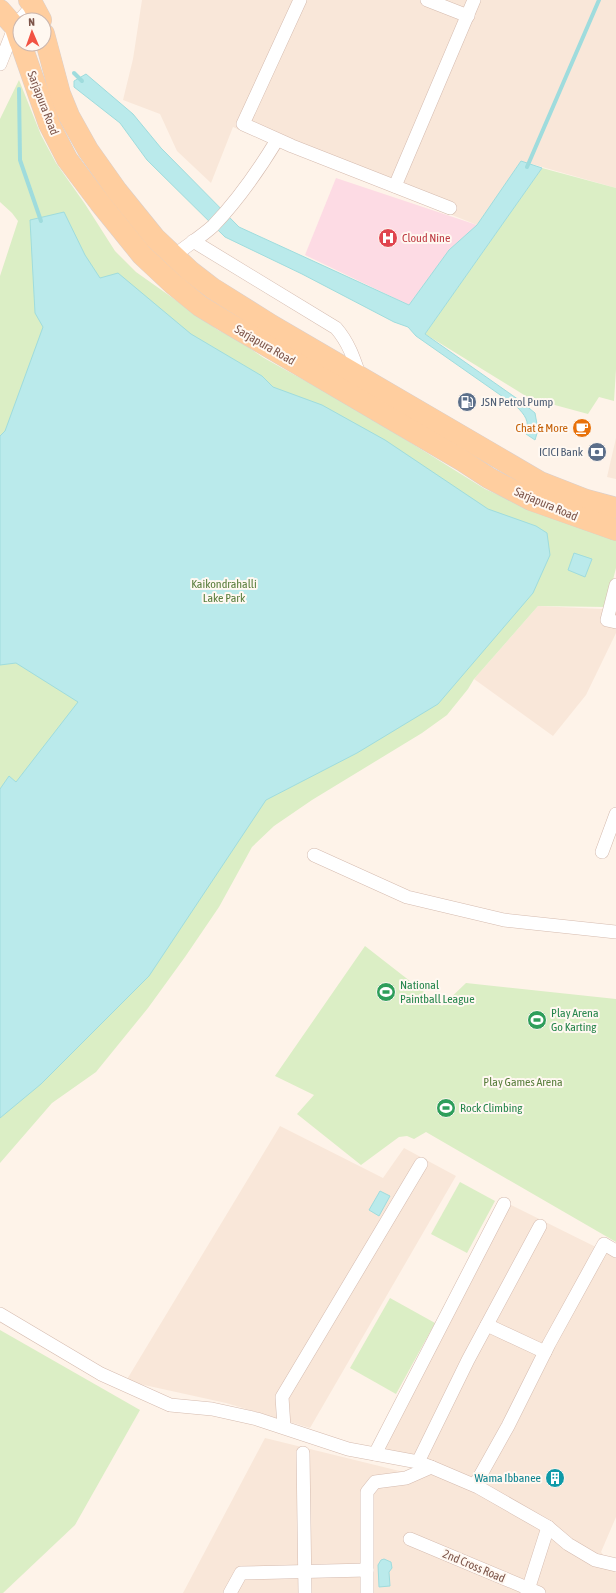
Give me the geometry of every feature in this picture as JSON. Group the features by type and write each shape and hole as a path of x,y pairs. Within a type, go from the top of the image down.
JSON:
{"main road":[{"name":"Sarjapura Road","path":"0,10 12,16"},
{"name":"Sarjapura Road","path":"32,52 49,124 67,159 100,203 142,254 178,288 200,306 456,456 489,478 531,500 616,530"},
{"name":"Sarjapura Road","path":"49,52 60,94 69,116 88,150 117,191 156,238 174,256 212,288 234,303 540,482 586,500 616,508"}],"street":[{"path":"300,0 243,124 277,140 450,208"},
{"path":"427,0 468,16"},
{"path":"395,186 474,0"},
{"path":"0,64 12,44"},
{"path":"174,256 212,227 229,207 277,140"},
{"path":"193,241 336,328 344,337 360,377"},
{"path":"616,585 607,620 616,622"},
{"path":"602,852 616,814"},
{"path":"314,855 408,897 504,920 616,932"},
{"path":"284,1427 282,1398 421,1164"},
{"path":"375,1454 504,1204"},
{"path":"418,1462 468,1360 540,1226"},
{"path":"475,1485 508,1426 545,1352 604,1244 616,1251"},
{"path":"0,1314 101,1374 170,1405 212,1409 257,1419 348,1449 418,1462 431,1467 475,1485 548,1528 568,1544 594,1560 616,1565"},
{"path":"487,1325 545,1352"},
{"path":"303,1453 305,1593"},
{"path":"366,1593 367,1492 375,1482 406,1478 431,1467"},
{"path":"531,1592 548,1528"},
{"name":"2nd Cross Road","path":"410,1539 531,1592"},
{"path":"241,1574 367,1570"},
{"path":"230,1593 241,1574"},
{"path":"241,1574 242,1593"}],"shaded area":[{"path":"142,0 616,0 616,188 521,161 477,225 233,127 211,183 177,151 160,114 123,100 133,59"},
{"name":"Cloud Nine","path":"336,178 477,225 449,250 409,305 305,255"},
{"path":"616,438 616,479 607,477"},
{"path":"538,606 602,609 616,613 616,633 586,695 553,736 474,679"},
{"path":"280,1126 383,1178 404,1148 456,1176 310,1428 226,1403 126,1381"},
{"path":"507,1203 616,1257 616,1517 601,1552 616,1573 616,1593 183,1593 265,1438 416,1475 425,1458 382,1449"}],"green space":[{"name":"Kaikondrahalli Lake Park","path":"19,80 41,135 56,163 85,204 115,251 136,272 218,330 239,341 264,358 342,400 485,489 526,507 616,539 616,568 606,607 538,606 474,679 468,689 447,715 422,733 312,800 274,826 252,847 219,907 148,1008 96,1072 52,1103 0,1163 0,276 18,221 0,202 0,119"},
{"path":"542,168 616,188 616,369 614,401 599,397 588,414 529,398 425,334"},
{"name":"Play Games Arena","path":"365,946 442,1006 466,983 616,999 616,1242 426,1132 414,1139 407,1136 399,1137 361,1165 297,1114 314,1095 275,1076"},
{"path":"460,1182 495,1201 467,1253 431,1234"},
{"path":"390,1298 435,1323 396,1394 350,1368"},
{"path":"0,1330 140,1410 75,1525 3,1593 0,1593"}],"water":[{"path":"86,74 133,114 161,148 239,227 409,305 449,250 477,225 521,161 542,168 425,334 519,400 535,413 538,430 535,440 526,434 526,418 516,406 416,336 408,327 394,322 302,274 225,237 147,160 120,123 74,87 74,81"},
{"name":"Kaikondrahalli Lake Park","path":"64,212 85,255 100,278 118,273 191,334 262,376 273,387 322,405 385,440 488,509 536,526 547,533 550,555 533,593 438,704 357,753 266,800 149,976 41,1084 0,1118 0,789 9,776 16,782 78,702 16,663 0,665 0,436 5,431 43,327 35,313 30,220"},
{"path":"574,553 592,559 585,577 568,570"},
{"path":"380,1191 390,1196 379,1216 369,1210"},
{"path":"384,1559 391,1562 392,1568 389,1572 390,1586 379,1587 378,1565 381,1560"}],"waterway":[{"path":"527,167 599,0"},
{"path":"74,73 82,81"},
{"path":"19,89 20,160 41,221"}],"place":[{"name":"Cloud Nine","path":"388,238"},
{"name":"JSN Petrol Pump","path":"467,402"},
{"name":"Chat & More","path":"582,428"},
{"name":"ICICI Bank","path":"597,452"},
{"name":"National Paintball League","path":"386,992"},
{"name":"Play Arena Go Karting","path":"537,1020"},
{"name":"Rock Climbing","path":"446,1108"},
{"name":"Wama Ibbanee","path":"555,1478"}]}
